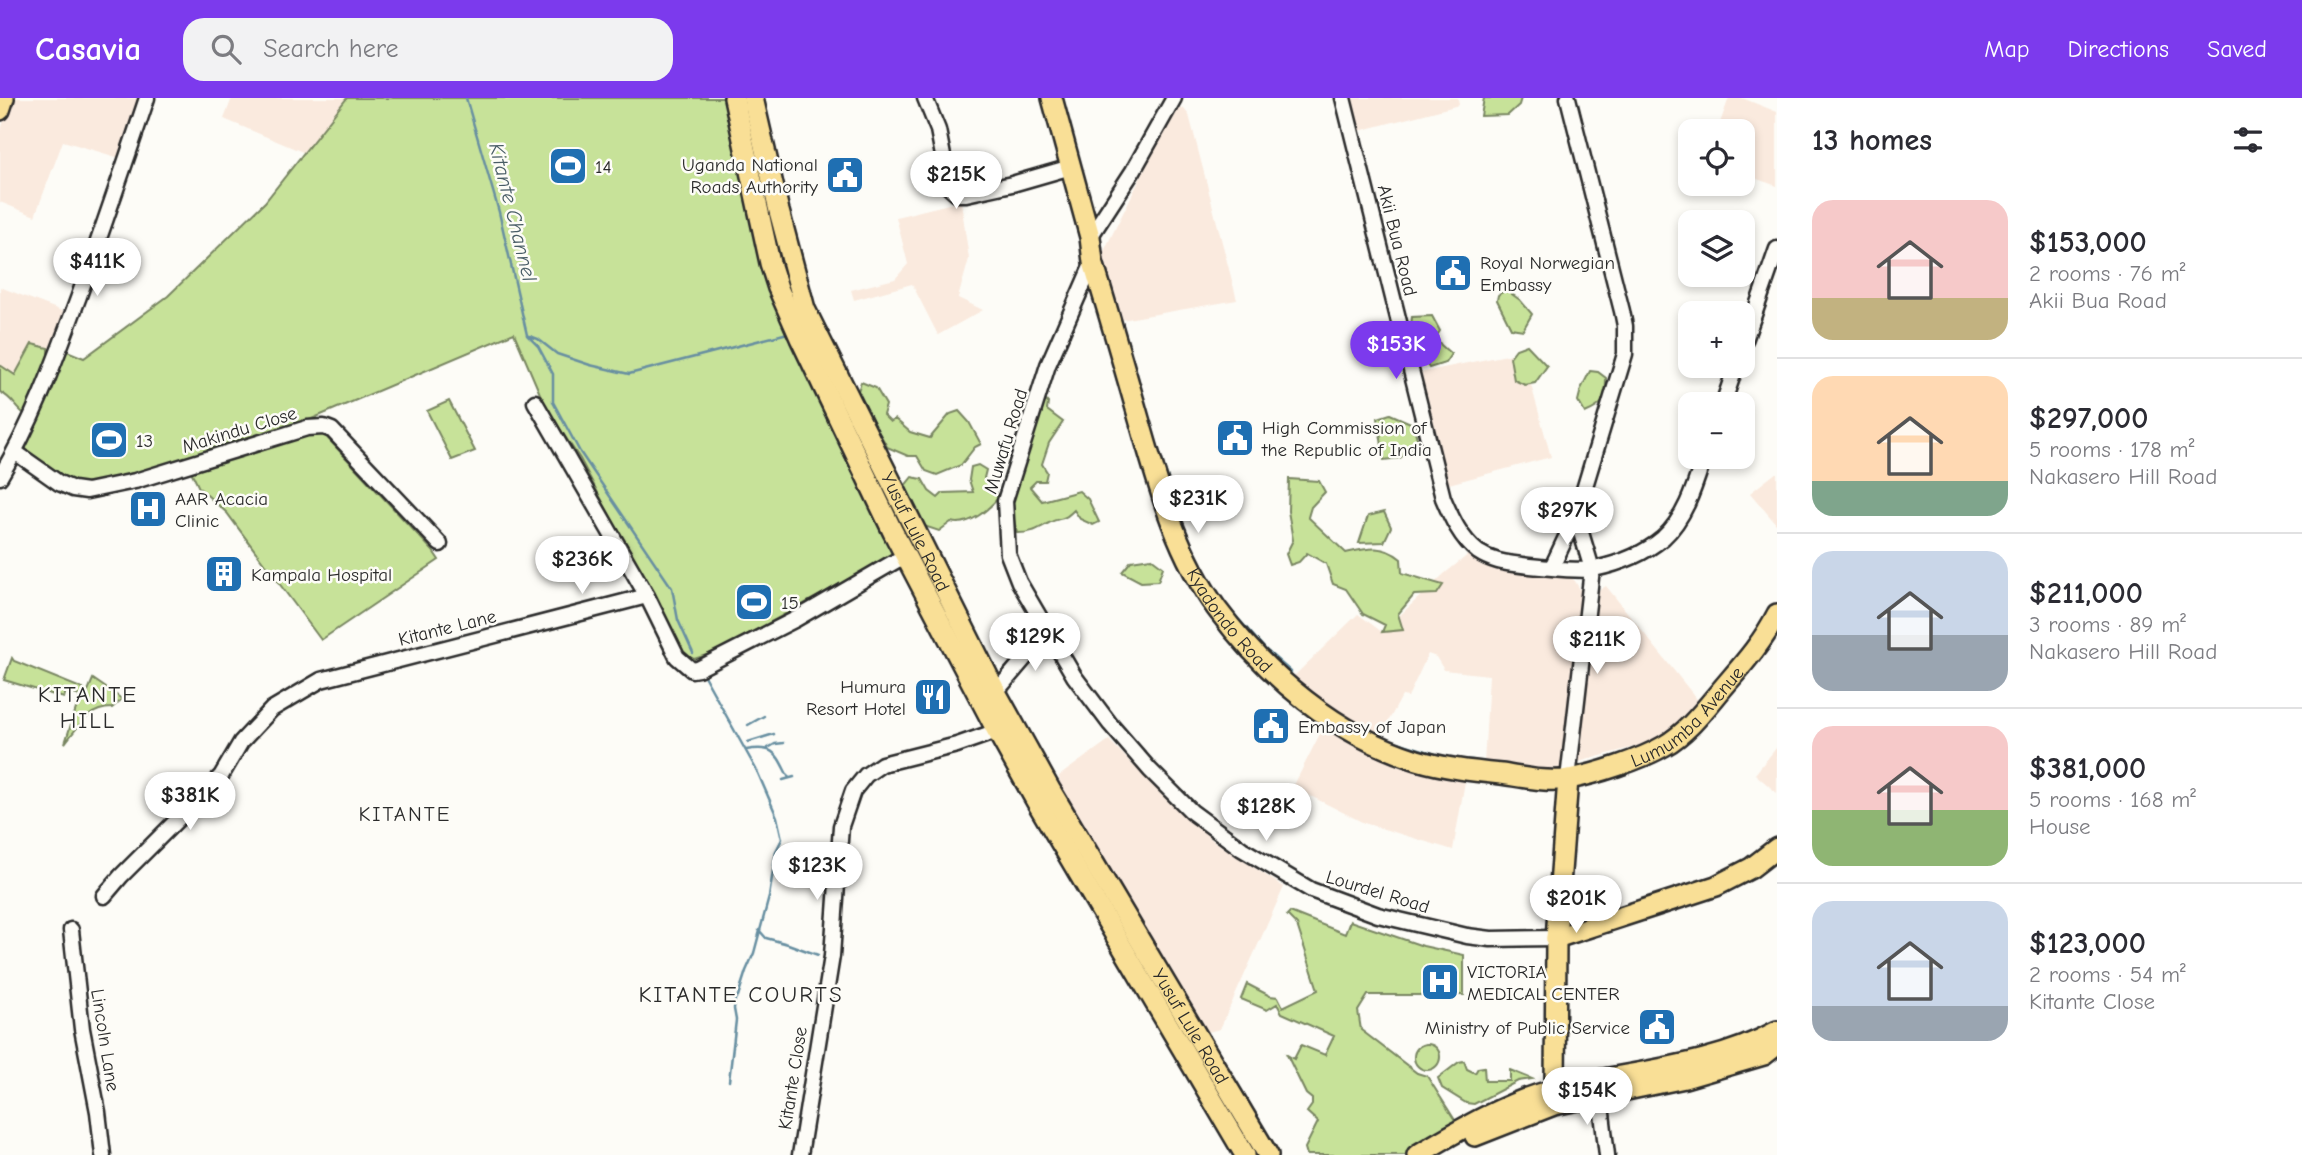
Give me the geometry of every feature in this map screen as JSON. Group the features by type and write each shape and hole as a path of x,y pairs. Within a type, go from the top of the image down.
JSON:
{"main road":[{"path":"0,110 4,98"},
{"name":"Yusuf Lule Road","path":"734,98 770,214 806,309 996,692 1044,796"},
{"name":"Yusuf Lule Road","path":"753,98 770,214 770,263 795,327 906,555 997,731 1044,796 1206,1071 1245,1155"},
{"name":"Kyadondo Road","path":"1052,98 1090,237 1093,262 1158,488 1194,573 1217,609 1261,660 1313,706 1346,728 1415,759 1451,768 1547,780 1568,779"},
{"name":"Lumumba Avenue","path":"1568,779 1652,752 1678,736 1744,663 1769,630 1777,614"},
{"path":"1555,1090 1556,938 1568,779"},
{"path":"1556,938 1716,886 1751,868 1777,848"},
{"path":"1440,1155 1500,1125 1554,1105 1600,1097 1684,1070 1777,1031"},
{"path":"1417,1155 1513,1103 1555,1090 1764,1055 1777,1045"},
{"name":"Yusuf Lule Road","path":"1206,1071 1268,1155"}],"street":[{"path":"0,477 41,398 61,347 147,98"},
{"path":"925,98 938,130 949,187 957,194 1012,184 1071,167"},
{"path":"1090,237 1133,170 1174,98"},
{"name":"Akii Bua Road","path":"1343,98 1440,485 1449,514 1469,543 1489,558 1500,562 1592,569 1622,561 1645,550 1672,527 1690,497 1700,469"},
{"path":"1552,567 1576,516 1626,354 1622,311 1568,98"},
{"path":"1755,311 1777,248"},
{"name":"Muwafu Road","path":"1047,632 1019,582 1008,554 1005,501 1048,366 1093,262"},
{"path":"535,402 647,596 677,657 692,670 796,619 906,555"},
{"name":"Makindu Close","path":"15,452 59,483 88,491 135,481 307,428 324,427 332,430 440,544"},
{"path":"1568,779 1592,569 1576,516"},
{"name":"Kitante Lane","path":"104,896 221,776 241,742 272,709 321,680 647,596"},
{"path":"996,692 1047,632"},
{"name":"Lourdel Road","path":"1047,632 1088,695 1150,770 1215,831 1278,871 1311,890 1413,925 1491,939 1556,938"},
{"name":"Kitante Close","path":"800,1155 832,956 841,826 853,791 866,775 882,764 957,745 997,731"},
{"name":"Lincoln Lane","path":"71,930 82,1029 98,1112 103,1155"},
{"path":"1600,1097 1607,1155"}],"shaded area":[{"path":"11,98 141,98 123,159 63,141 35,216 0,202 0,133"},
{"path":"232,98 347,98 305,153 224,119"},
{"path":"1347,98 1458,98 1459,105 1355,132"},
{"path":"1729,98 1742,98 1777,112 1777,186 1755,178 1755,119 1721,119"},
{"path":"1176,107 1183,108 1189,115 1237,300 1116,321 1102,255"},
{"path":"961,201 969,259 958,298 983,310 938,335 912,284 854,300 851,290 895,279 908,264 896,217"},
{"path":"0,287 67,313 37,394 0,377"},
{"path":"1522,352 1551,457 1445,485 1418,373"},
{"path":"1777,472 1777,525 1750,493"},
{"path":"1469,554 1481,565 1499,569 1564,573 1575,581 1582,593 1575,634 1563,768 1533,771 1484,764 1489,675 1444,670 1436,657 1428,654 1408,697 1402,696 1381,735 1339,714 1291,679 1358,614 1382,632"},
{"path":"1606,586 1700,703 1665,735 1637,746 1575,763 1596,592"},
{"path":"1326,722 1466,776 1453,850 1364,823 1293,787"},
{"path":"1109,740 1168,801 1215,842 1284,887 1220,1029 1204,1033 1060,789 1059,776"},
{"path":"1777,747 1777,793 1755,774"}],"green space":[{"path":"347,98 726,98 764,266 895,554 716,652 694,659 684,655 580,459 546,408 514,333 262,440 318,428 439,560 321,640 227,513 199,488 189,467 105,488 67,482 26,450 27,438 44,406 65,350 84,358 168,296 265,202"},
{"path":"1484,98 1521,98 1519,105 1508,115 1481,116"},
{"path":"1506,290 1520,300 1532,314 1523,330 1511,328 1497,300 1498,295"},
{"path":"1432,316 1440,331 1436,337 1451,354 1445,363 1429,368 1416,344 1411,324 1412,317"},
{"path":"32,344 48,348 48,368 27,416 0,392 0,365 15,375"},
{"path":"1527,345 1547,366 1535,383 1525,385 1514,380 1510,357 1516,349"},
{"path":"1590,371 1598,372 1606,378 1606,391 1600,404 1585,413 1578,401"},
{"path":"861,382 876,388 886,405 883,415 890,422 895,419 910,432 930,438 950,414 959,411 969,422 981,444 975,447 961,465 937,475 926,471 917,456 908,456 887,447 864,410 858,391"},
{"path":"1043,397 1048,403 1047,410 1063,422 1049,443 1042,464 1047,472 1045,481 1036,481 1030,487 1042,501 1079,491 1088,499 1099,522 1093,525 1080,519 1074,510 1064,518 1034,530 1017,533 1009,498"},
{"path":"449,401 475,451 452,460 427,411"},
{"path":"1390,414 1413,424 1418,442 1400,458 1384,460 1378,418"},
{"path":"978,465 986,470 984,478 999,497 995,502 971,520 951,522 939,531 921,525 904,487 912,477 922,479 929,491 938,498 943,493 973,492 969,480 971,467"},
{"path":"1289,479 1319,481 1325,492 1311,507 1308,517 1346,553 1368,549 1388,551 1401,559 1402,573 1443,585 1437,594 1414,595 1398,614 1403,630 1382,632 1385,625 1363,614 1346,589 1333,584 1326,564 1307,553 1299,562 1290,565 1286,554 1293,540 1288,511"},
{"path":"1384,512 1391,527 1384,542 1359,543 1368,516"},
{"path":"1151,558 1163,567 1158,581 1141,582 1122,572 1131,561"},
{"path":"12,658 88,691 93,679 122,699 112,708 90,715 65,743 80,696 66,691 64,698 4,680"},
{"path":"1290,912 1345,934 1350,921 1423,946 1464,955 1464,995 1368,995 1358,1011 1361,1030 1417,1073 1427,1076 1458,1125 1407,1155 1307,1155 1305,1148 1318,1122 1307,1112 1312,1105 1312,1099 1306,1094 1287,1055 1294,1059 1301,1045 1325,1055 1334,1036 1282,1013 1277,1004 1267,1010 1241,999 1247,984 1270,996 1278,997 1283,1007 1318,990 1297,925 1287,915"},
{"path":"1427,1044 1436,1048 1440,1057 1436,1066 1427,1070 1418,1066 1414,1057 1418,1048"},
{"path":"1464,1061 1467,1069 1475,1073 1478,1068 1484,1067 1485,1081 1510,1081 1510,1070 1532,1079 1518,1081 1474,1104 1466,1103 1442,1088 1438,1078"}],"waterway":[{"name":"Kitante Channel","path":"466,98 499,212 527,335"},
{"path":"530,336 557,354 629,374 788,333"},
{"path":"527,335 538,346 553,374 553,402 580,452 672,588 678,620 693,653"},
{"path":"1154,436 1168,479"},
{"path":"1227,606 1266,650 1291,672"},
{"name":"Kitante Channel","path":"702,672 757,771 777,817 782,839 776,851 769,897 754,953 735,999 736,1020 729,1081"},
{"path":"748,725 764,716"},
{"path":"748,742 774,734"},
{"path":"1391,740 1445,757"},
{"path":"768,748 784,743"},
{"path":"746,750 764,749 774,753 789,778"},
{"path":"1457,759 1473,760"},
{"path":"783,780 794,777"},
{"path":"759,930 766,938 818,955"}],"place":[{"name":"14","path":"568,166"},
{"name":"Uganda National Roads Authority","path":"845,175"},
{"name":"Royal Norwegian Embassy","path":"1453,273"},
{"name":"High Commission of the Republic of India","path":"1235,438"},
{"name":"13","path":"109,440"},
{"name":"AAR Acacia Clinic","path":"148,509"},
{"name":"Kampala Hospital","path":"224,574"},
{"name":"15","path":"754,602"},
{"name":"Humura Resort Hotel","path":"933,697"},
{"name":"Embassy of Japan","path":"1271,726"},
{"name":"VICTORIA MEDICAL CENTER","path":"1440,982"},
{"name":"Ministry of Public Service","path":"1657,1027"}],"district":[{"name":"KITANTE HILL","path":"88,707"},
{"name":"KITANTE","path":"405,814"},
{"name":"KITANTE COURTS","path":"741,994"}]}
